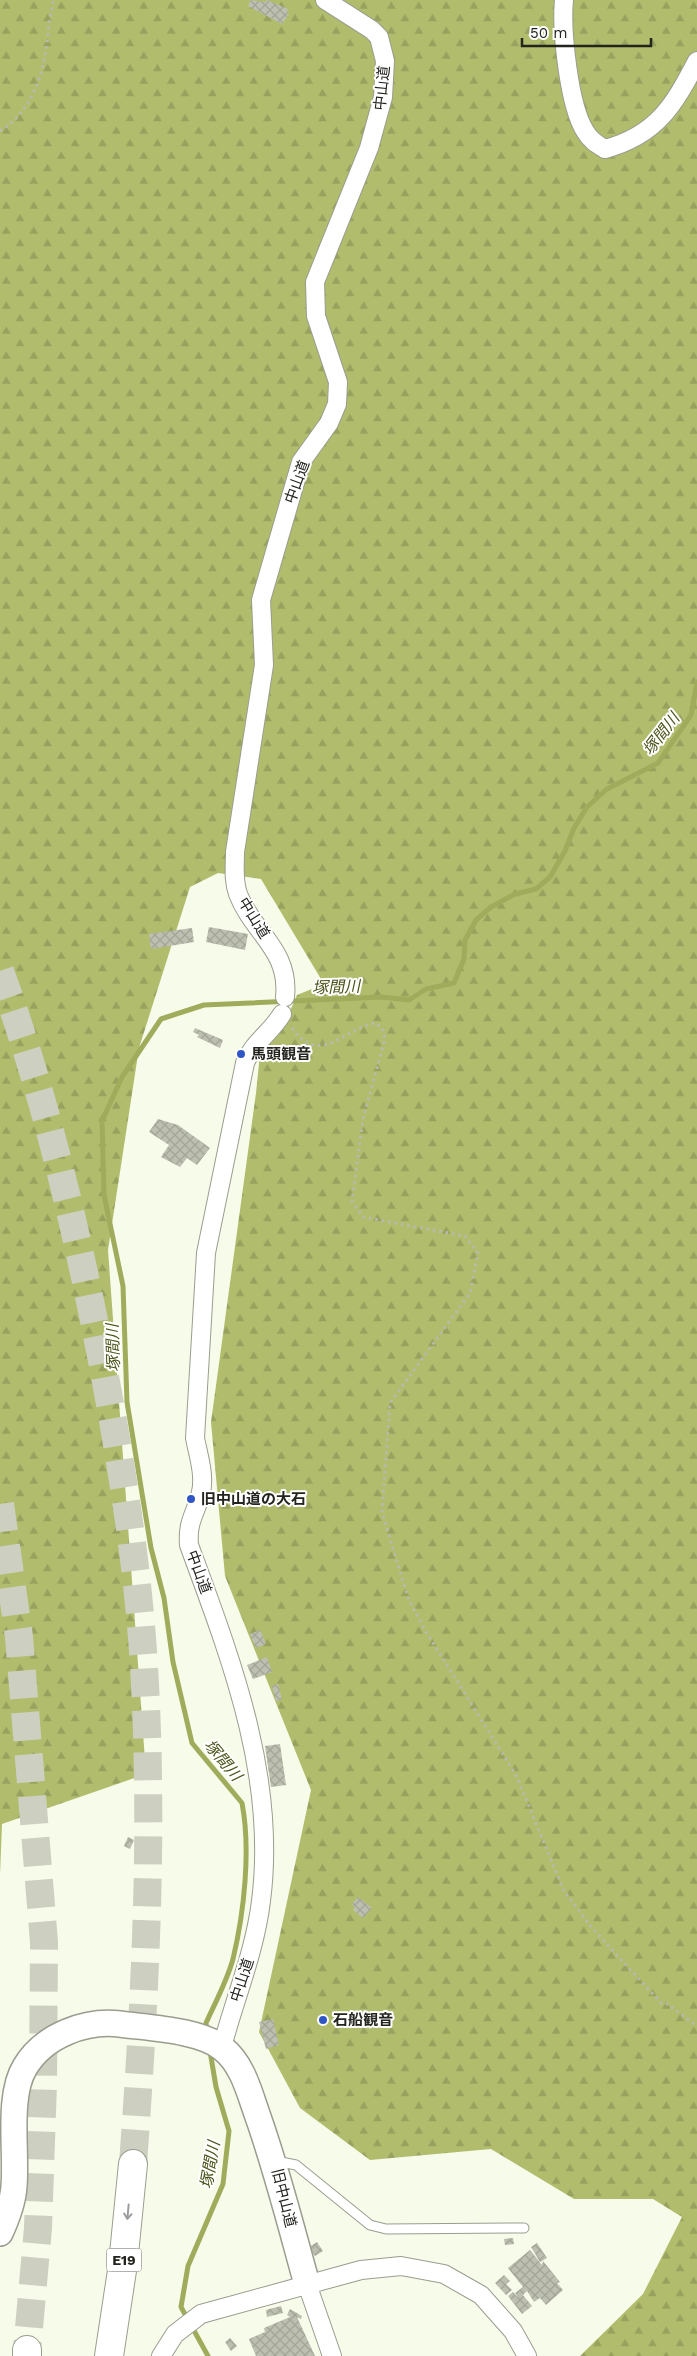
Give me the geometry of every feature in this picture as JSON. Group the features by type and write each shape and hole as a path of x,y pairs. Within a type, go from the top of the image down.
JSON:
{"highway":[{"name":"E19","path":"109,2356 123,2264 133,2164"}],"street":[{"name":"中山道","path":"221,2047 251,1955 261,1901 265,1852 261,1782 255,1750 229,1658 189,1545 188,1529 201,1491 201,1467 195,1438 206,1253 245,1063 249,1052 256,1042 276,1024 284,1006 284,968 278,955 243,905 234,876 235,852 264,665 261,600 301,462 329,423 337,404 338,382 316,316 315,282 353,191 377,126 383,97 385,61 378,37 372,30 325,0"},
{"path":"564,0 562,20 575,112 591,140 605,148 623,144 663,117 677,99 697,61"},
{"path":"0,2233 7,2217 14,2187 14,2113 18,2088 24,2067 55,2037 77,2028 110,2023 175,2030 221,2047"},
{"name":"旧中山道","path":"221,2047 234,2060 245,2080 274,2160 307,2284 332,2356"},
{"path":"161,2356 175,2334 201,2314 307,2284 361,2270 381,2267 408,2267 444,2274 481,2295 513,2332 527,2356"}],"lane":[{"path":"274,2160 296,2165 370,2225 386,2229 524,2228"}],"path":[{"path":"0,132 13,123 38,85 49,38 49,21 53,0"},
{"path":"284,1006 300,1039 313,1047 324,1046 363,1025 376,1023 383,1030 385,1039 363,1119 352,1201 362,1217 464,1236 478,1253 470,1294 390,1403 382,1512 408,1598 425,1630 516,1775 564,1891 592,1928 662,2004 667,2004 697,2026"}],"green space":[{"path":"0,0 697,0 697,2356 580,2356 643,2294 682,2217 653,2199 574,2199 491,2149 370,2160 300,2108 259,2032 311,1790 225,1576 211,1422 261,1044 284,1025 297,995 324,984 261,879 218,873 190,887 139,1048 108,1250 146,1774 2,1824 0,1875"}],"building":[{"path":"251,0 265,2 267,0 288,9 287,13 289,14 282,24 248,6"},
{"path":"209,927 248,934 245,950 206,942"},
{"path":"192,928 194,942 151,949 149,934"},
{"path":"195,1028 223,1040 220,1048 197,1037 199,1035 193,1032"},
{"path":"158,1119 178,1125 210,1148 197,1165 187,1158 180,1167 161,1157 169,1145 149,1132"},
{"path":"260,1630 266,1644 256,1648 250,1634"},
{"path":"267,1657 272,1672 253,1679 247,1665"},
{"path":"278,1684 282,1700 276,1701 272,1686"},
{"path":"280,1744 286,1785 271,1787 265,1746"},
{"path":"128,1837 134,1840 130,1849 124,1846"},
{"path":"358,1897 372,1908 363,1918 353,1910 355,1908 352,1904"},
{"path":"273,2019 279,2045 266,2049 259,2022"},
{"path":"513,2238 514,2244 505,2245 504,2239"},
{"path":"317,2242 323,2251 315,2256 309,2247"},
{"path":"537,2243 547,2258 540,2262 531,2247"},
{"path":"530,2250 542,2265 543,2261 560,2282 557,2283 563,2290 546,2305 540,2298 534,2302 527,2291 523,2295 532,2306 522,2314 508,2296 513,2292 518,2298 515,2293 523,2287 508,2268"},
{"path":"504,2275 510,2281 506,2284 512,2290 506,2295 495,2283"},
{"path":"281,2306 283,2313 267,2317 266,2310"},
{"path":"290,2309 302,2316 301,2319 297,2317 315,2356 256,2356 249,2339 265,2332 264,2328 290,2317 287,2315"},
{"path":"230,2338 237,2346 231,2351 225,2342"}],"waterway":[{"name":"塚間川","path":"207,2032 206,2023 228,1975 237,1941 245,1881 245,1821 242,1803 192,1743 173,1662 164,1598 151,1548 127,1402 123,1286 104,1195 102,1121 122,1077 161,1019 204,1005 382,997 409,1000 426,989 454,983 464,959 465,940 476,920 491,907 515,894 536,889 550,877 565,851 574,828 587,807 607,789 658,763 691,715 697,682"},
{"name":"塚間川","path":"208,2356 181,2307 188,2266 223,2184 229,2131 216,2087 210,2051"}],"tunnel":[{"path":"0,971 47,1119 72,1219 104,1371 117,1444 138,1592 147,1729 148,1853 147,1915 133,2164"},
{"path":"0,1504 19,1637 44,1942 43,2083 38,2228 27,2350"}],"place":[{"name":"馬頭観音","path":"241,1054"},
{"name":"旧中山道の大石","path":"191,1499"},
{"name":"石船観音","path":"323,2020"}]}
